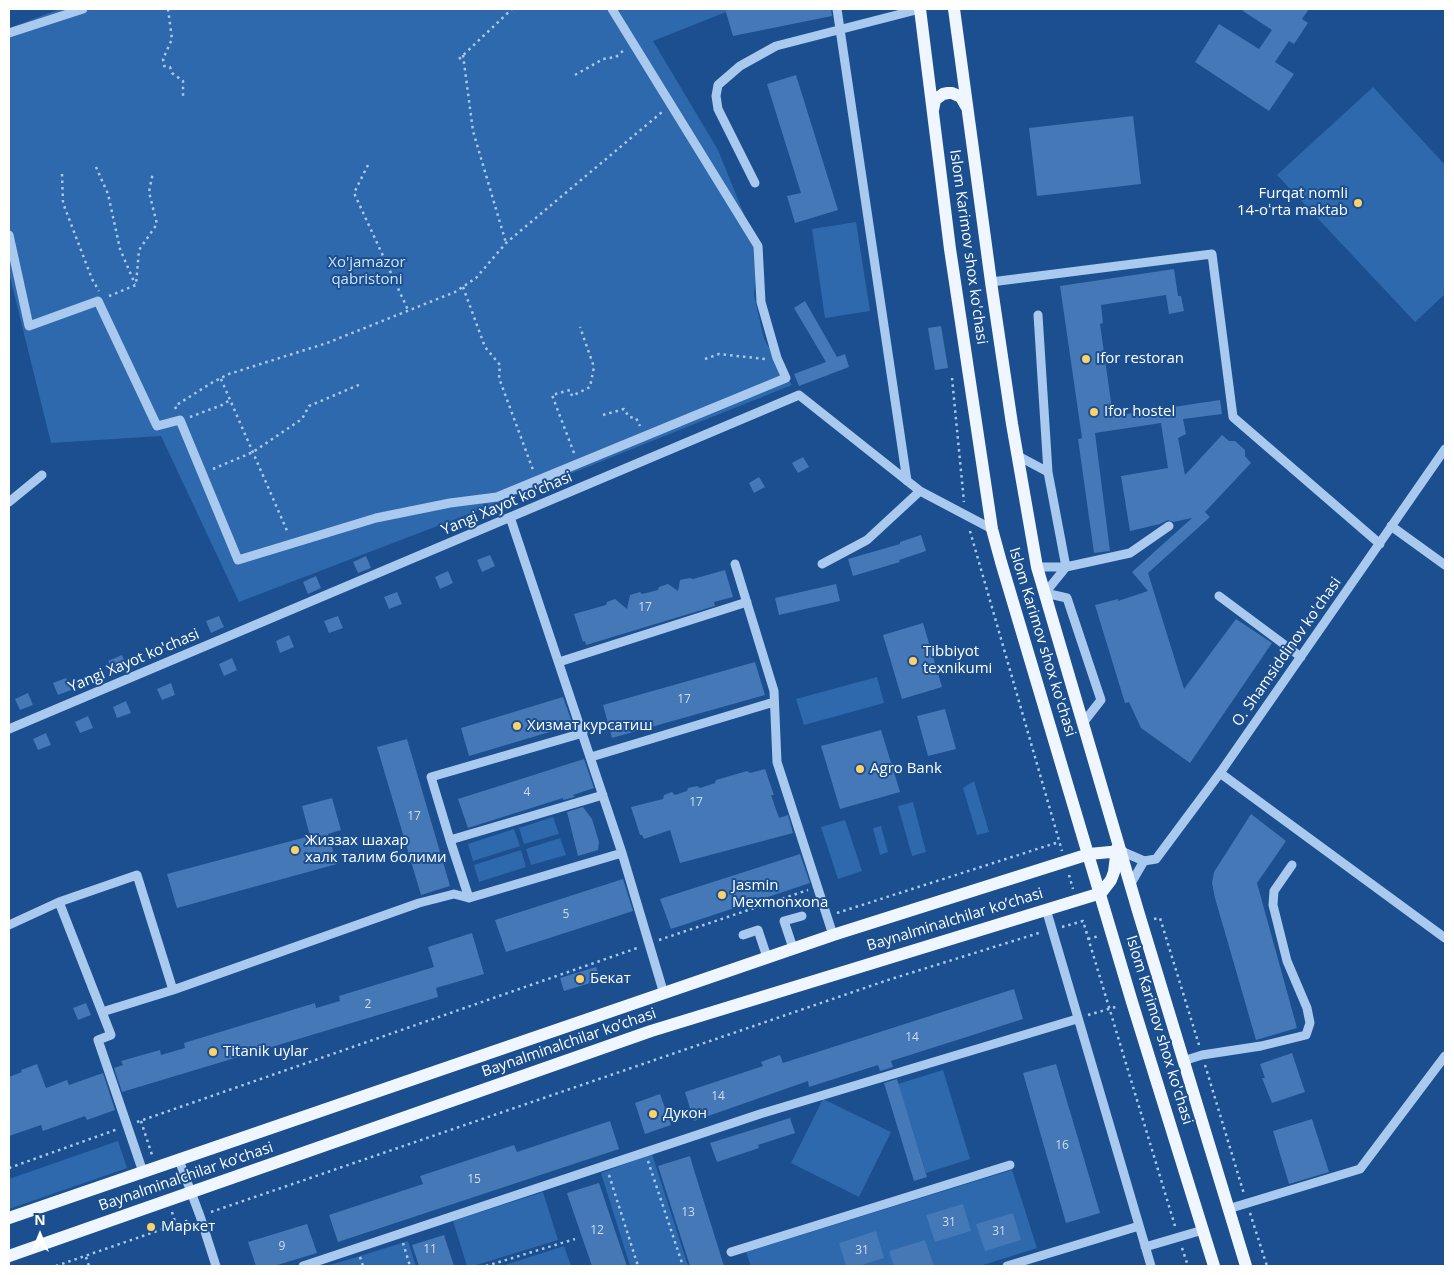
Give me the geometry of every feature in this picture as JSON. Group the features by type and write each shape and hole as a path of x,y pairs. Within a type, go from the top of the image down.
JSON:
{"main road":[{"name":"Islom Karimov shox ko'chasi","path":"920,9 950,249 992,529 1132,1002 1214,1266"},
{"name":"Islom Karimov shox ko'chasi","path":"954,9 991,282 1037,567 1116,834 1119,851 1246,1266"},
{"path":"933,110 935,100 948,93 957,94 966,106"},
{"path":"1101,893 1111,880 1119,851"},
{"name":"Baynalminalchilar ko’chasi","path":"9,1218 793,948 1089,854 1119,851"},
{"name":"Baynalminalchilar ko’chasi","path":"9,1256 651,1031 1076,899 1130,885"}],"street":[{"path":"9,34 83,9"},
{"path":"9,235 29,326 101,299 157,426 180,420 238,560 376,518 450,503 497,497 786,378 777,358 761,302 758,246 612,9"},
{"path":"837,9 907,481"},
{"path":"755,183 718,109 716,96 718,84 740,66 776,46 920,9"},
{"path":"991,282 1212,254 1234,417 1380,544"},
{"path":"1038,315 1048,472 1066,568"},
{"name":"Yangi Xayot ko'chasi","path":"9,729 799,395 920,491 992,529"},
{"name":"O. Shamsiddinov ko'chasi","path":"1144,861 1156,859 1220,773 1445,449"},
{"path":"1018,456 1048,472"},
{"path":"9,502 42,475"},
{"path":"822,564 867,540 920,491"},
{"path":"510,518 591,757 664,994"},
{"path":"1037,567 1066,568 1130,553 1169,526"},
{"path":"1391,526 1445,565"},
{"path":"735,564 774,690 777,762 833,935"},
{"path":"1066,568 1045,593 1067,598 1101,700 1083,723"},
{"path":"1219,596 1301,657"},
{"path":"559,662 747,602"},
{"path":"591,757 774,702"},
{"path":"469,898 431,777 583,733"},
{"path":"1220,773 1445,938"},
{"path":"450,840 603,795"},
{"name":"Baynalminalchilar ko’chasi","path":"1119,851 1144,861"},
{"path":"102,1012 173,990 419,903 454,894 469,898 622,853"},
{"path":"1130,885 1144,861"},
{"path":"1183,1061 1202,1055 1261,1046 1306,1035 1310,1023 1307,1008 1287,961 1273,905 1274,891 1292,865"},
{"path":"9,926 59,902 137,875 173,990"},
{"path":"59,902 111,1036 98,1040 143,1172"},
{"path":"1046,909 1151,1266"},
{"path":"793,948 784,921 802,916"},
{"path":"742,935 758,930 767,957"},
{"path":"303,1266 760,1114 1077,1019"},
{"path":"1228,1209 1360,1169 1445,1056"},
{"path":"179,1160 216,1266"},
{"path":"731,1252 1010,1165"},
{"path":"1007,1266 1139,1226"},
{"path":"1145,1247 1203,1230"}],"path":[{"path":"168,9 172,39 163,59 164,66 170,68 172,73 183,81 183,97"},
{"path":"459,59 512,9"},
{"path":"575,75 603,59 616,57 633,43"},
{"path":"463,55 473,131 506,243"},
{"path":"230,400 222,405 180,420 175,406 229,374 327,343 455,292 476,278 506,243 671,105"},
{"path":"368,166 354,193 408,310"},
{"path":"96,167 108,194 120,249 136,285"},
{"path":"136,285 139,250 157,224 150,192 154,173"},
{"path":"62,174 63,203 101,299 136,285"},
{"path":"463,287 485,347 500,365 499,378 537,481"},
{"path":"578,464 552,395 570,390 572,396 590,387 594,367 580,327"},
{"path":"705,359 719,354 759,359 777,358"},
{"path":"952,378 965,514 1059,842 1188,1266"},
{"path":"221,379 293,543"},
{"path":"202,473 253,452 302,420 309,406 361,384"},
{"path":"603,415 624,409 629,416 636,418 644,436"},
{"path":"827,916 1059,842"},
{"path":"9,1168 817,886"},
{"path":"1160,918 1267,1266"},
{"path":"56,1266 888,980 1083,921"},
{"path":"1077,1019 1132,1002"},
{"path":"646,1153 683,1266"},
{"path":"606,1166 638,1266"},
{"path":"400,1235 410,1266"},
{"path":"486,1266 576,1239"},
{"path":"86,1257 89,1266"}],"green space":[{"name":"Xo'jamazor qabristoni","path":"60,9 725,9 726,12 653,41 718,150 758,249 754,295 764,339 792,385 500,502 239,602 161,436 51,443 9,273 9,28"},
{"path":"1373,87 1445,165 1445,294 1415,322 1277,175"},
{"path":"856,222 870,311 825,318 812,229"},
{"path":"877,677 884,703 804,725 796,699"},
{"path":"974,781 989,832 977,835 963,788"},
{"path":"913,802 926,852 912,856 898,806"},
{"path":"553,817 559,834 524,844 519,828"},
{"path":"845,820 862,871 838,879 821,827"},
{"path":"881,826 888,852 880,855 873,828"},
{"path":"514,829 520,846 473,861 468,844"},
{"path":"560,838 566,855 531,865 526,849"},
{"path":"521,850 526,867 479,882 474,865"},
{"path":"943,1070 970,1159 926,1173 898,1084"},
{"path":"823,1099 891,1132 859,1197 791,1163"},
{"path":"118,1141 127,1168 9,1209 9,1179"},
{"path":"652,1154 688,1266 630,1266 601,1173"},
{"path":"1012,1170 1037,1248 980,1266 751,1266 746,1252"},
{"path":"543,1192 558,1240 473,1266 467,1266 453,1221"},
{"path":"408,1241 416,1266 326,1266 354,1258"},
{"path":"564,1246 571,1266 502,1266"}],"building":[{"path":"725,9 831,9 832,16 733,36"},
{"path":"1240,9 1309,9 1302,19 1308,23 1294,44 1289,41 1275,62 1294,74 1269,111 1195,62 1219,24 1259,49 1272,30"},
{"path":"796,75 838,210 795,223 787,196 801,193 767,84"},
{"path":"1133,116 1141,184 1037,196 1029,128"},
{"path":"1174,269 1178,296 1181,296 1184,311 1169,314 1166,295 1101,305 1103,323 1100,324 1113,416 1220,400 1222,414 1183,419 1186,434 1178,438 1185,475 1222,435 1229,441 1235,441 1245,450 1245,456 1251,463 1205,512 1210,517 1148,573 1184,689 1236,619 1272,643 1190,763 1141,728 1129,702 1125,703 1095,605 1118,599 1118,601 1148,591 1132,572 1192,518 1173,522 1168,520 1160,524 1130,531 1121,476 1168,468 1161,423 1095,433 1110,551 1094,553 1078,439 1082,438 1060,286"},
{"path":"805,301 837,357 845,354 849,367 799,386 794,374 826,362 794,308"},
{"path":"941,326 948,368 935,370 928,328"},
{"path":"803,457 809,467 798,473 792,463"},
{"path":"759,477 765,487 754,493 749,483"},
{"path":"921,535 926,551 899,560 900,562 853,576 848,559 900,544 900,542"},
{"path":"490,555 495,566 482,572 477,560"},
{"path":"366,556 371,568 358,573 353,562"},
{"path":"725,570 733,597 714,602 715,606 586,645 585,641 583,642 574,614 606,605 607,602 615,599 627,609 630,595 658,590 659,587 668,584 678,591 680,580 693,579"},
{"path":"448,571 453,583 440,589 435,577"},
{"path":"316,576 321,588 308,594 303,582"},
{"path":"836,584 840,601 779,615 775,598"},
{"path":"397,592 402,604 389,609 384,597"},
{"path":"219,616 224,627 211,633 206,621"},
{"path":"338,616 343,628 329,633 324,621"},
{"name":"Tibbiyot texnikumi","path":"923,623 942,687 902,699 883,635"},
{"path":"289,635 294,647 280,653 276,641"},
{"path":"122,655 127,667 114,672 108,661"},
{"path":"232,658 237,670 224,676 219,664"},
{"path":"755,662 765,695 612,738 603,705"},
{"path":"66,678 71,690 58,695 53,683"},
{"path":"171,683 175,695 162,700 157,689"},
{"path":"28,693 33,705 20,710 15,699"},
{"name":"Хизмат курсатиш","path":"563,697 573,725 469,756 461,728"},
{"path":"126,701 131,713 117,718 113,707"},
{"path":"945,709 956,749 928,756 917,716"},
{"path":"88,716 93,728 80,733 75,722"},
{"name":"Agro Bank","path":"881,730 900,792 840,809 821,746"},
{"path":"46,733 51,745 38,750 33,739"},
{"path":"407,739 450,886 421,895 377,747"},
{"path":"584,759 594,788 573,795 575,797 563,800 563,798 468,828 458,799"},
{"path":"765,769 774,795 771,795 779,818 788,815 793,833 680,863 670,830 644,839 640,835 631,807 663,799 664,795 672,792 675,795 687,791 688,788 697,786 700,788 715,783 716,780 747,771 750,773"},
{"name":"Жиззах шахар халк талим болими","path":"332,798 341,830 328,834 337,864 177,908 167,874 310,836 302,806"},
{"path":"583,807 592,819 599,842 598,850 578,856 567,812"},
{"path":"1251,814 1286,841 1257,883 1297,1028 1256,1040 1212,883 1214,872"},
{"path":"800,854 810,883 671,929 660,899"},
{"path":"623,879 633,911 506,952 495,920"},
{"path":"472,933 484,974 436,988 438,997 122,1092 114,1068 123,1065 121,1061 160,1050 161,1055 185,1048 184,1043 315,1003 316,1008 340,1001 339,996 434,967 428,947"},
{"name":"Бекат","path":"596,967 600,980 564,991 560,978"},
{"path":"1014,989 1023,1019 891,1061 893,1067 880,1071 878,1065 809,1087 808,1081 694,1121 685,1092 763,1066 761,1062 780,1055 783,1063"},
{"path":"86,1003 91,1015 78,1020 73,1008"},
{"path":"1292,1053 1305,1092 1272,1103 1262,1078 1265,1078 1260,1064"},
{"path":"37,1064 46,1088 67,1080 69,1085 103,1073 115,1110 87,1120 85,1116 43,1131 41,1125 9,1136 9,1077"},
{"path":"1056,1064 1100,1213 1066,1223 1023,1073"},
{"path":"897,1079 927,1177 914,1181 884,1083"},
{"name":"Дукон","path":"660,1094 671,1125 645,1134 635,1103"},
{"path":"790,1118 795,1133 758,1145 759,1148 717,1162 710,1143"},
{"path":"1312,1119 1329,1172 1289,1184 1273,1131"},
{"path":"610,1121 619,1149 338,1242 329,1215 423,1184 420,1176 514,1145 517,1152"},
{"path":"690,1156 724,1266 690,1266 658,1166"},
{"path":"599,1183 627,1266 592,1266 572,1208 567,1193"},
{"path":"963,1204 971,1231 935,1242 926,1215"},
{"path":"1013,1213 1021,1240 985,1251 976,1224"},
{"path":"307,1224 317,1253 274,1266 256,1266 248,1242"},
{"path":"876,1231 884,1258 858,1266 846,1266 839,1243"},
{"path":"444,1235 454,1266 419,1266 412,1245"},
{"path":"925,1240 934,1266 894,1266 889,1251"}],"place":[{"name":"Furqat nomli 14-oʻrta maktab","path":"1358,203"},
{"name":"Ifor restoran","path":"1086,359"},
{"name":"Ifor hostel","path":"1094,412"},
{"name":"Tibbiyot texnikumi","path":"913,661"},
{"name":"Хизмат курсатиш","path":"517,726"},
{"name":"Agro Bank","path":"860,769"},
{"name":"Жиззах шахар халк талим болими","path":"295,850"},
{"name":"Jasmin Mexmonxona","path":"722,895"},
{"name":"Бекат","path":"580,979"},
{"name":"Titanik uylar","path":"213,1052"},
{"name":"Дукон","path":"653,1114"},
{"name":"Маркет","path":"151,1227"}]}
